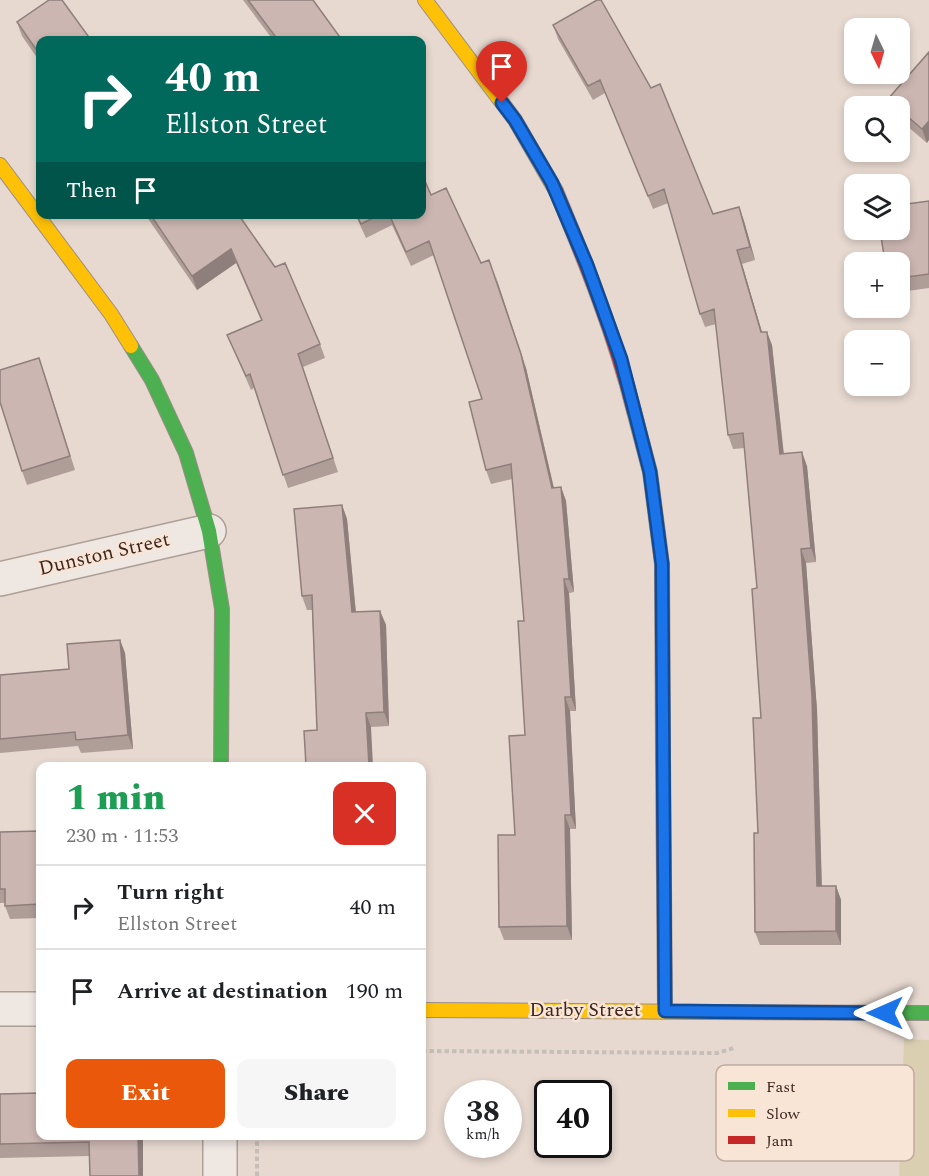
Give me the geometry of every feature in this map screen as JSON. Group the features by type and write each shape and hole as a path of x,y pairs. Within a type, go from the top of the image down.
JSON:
{"street":[{"path":"425,0 515,120 552,183 587,265 621,359 650,472 662,564 665,1011"},
{"path":"0,165 36,213"},
{"path":"40,219 111,314 152,380 186,453 209,531 222,609 221,762"},
{"name":"Dunston Street","path":"0,579 209,531"},
{"path":"0,1009 36,1009"},
{"name":"Darby Street","path":"426,1010 929,1013"},
{"path":"220,1140 220,1176"}],"path":[{"path":"426,1051 717,1053 736,1047"},
{"path":"257,1140 257,1176"}],"shaded area":[{"path":"904,1039 929,1040 929,1176 899,1176 900,1161 914,1161 914,1065 903,1065"}],"building":[{"path":"49,0 62,0 88,36 36,36 36,49 17,22"},
{"path":"248,0 313,0 339,36 275,36"},
{"path":"597,0 601,0 651,88 660,84 713,214 739,207 750,247 737,250 761,332 767,332 780,454 802,452 811,548 801,549 812,696 817,886 836,886 836,931 755,932 754,833 758,833 753,718 761,718 752,589 757,588 743,433 728,435 714,309 700,314 664,189 648,196 600,80 588,86 553,25"},
{"path":"929,52 929,121 922,129 910,119 910,96 891,96 901,84 910,84 910,74"},
{"path":"426,183 431,195 446,188 481,263 489,260 521,354 552,488 561,487 569,579 564,579 571,697 565,697 571,815 565,815 567,926 499,927 498,835 515,835 509,736 525,735 518,621 524,621 511,464 486,470 469,402 482,399 429,241 406,252 391,219 426,219"},
{"path":"929,201 929,274 910,277 910,252 883,252 882,240 910,240 910,204"},
{"path":"153,219 241,219 275,267 285,263 320,344 298,354 333,458 283,475 250,374 246,376 227,335 262,320 231,249 192,276"},
{"path":"358,219 371,219 361,224"},
{"path":"39,358 70,456 22,471 0,402 0,370"},
{"path":"342,505 352,612 380,611 384,712 366,713 369,762 306,762 304,731 317,730 312,595 302,596 294,509"},
{"path":"120,640 128,735 76,740 75,732 0,739 0,675 69,669 67,644"},
{"path":"36,831 36,904 5,906 5,889 0,889 0,832"},
{"path":"36,1093 36,1140 138,1140 139,1176 90,1176 89,1142 0,1144 0,1094"}],"traffic: fast":[{"path":"131,346 152,380 186,453 209,531 222,609 221,762"},
{"path":"712,1012 929,1013"}],"traffic: slow":[{"path":"425,0 515,120 556,191"},
{"path":"0,165 36,213"},
{"path":"40,219 111,314 131,346"},
{"path":"634,411 650,472 662,564 663,758"},
{"path":"426,1010 712,1012"}],"traffic: jam":[{"path":"556,191 609,327 634,411"},
{"path":"663,758 665,1011"}],"route":[{"path":"502,103 515,120 552,183 587,265 621,359 650,472 662,564 665,1011 885,1013"}]}
